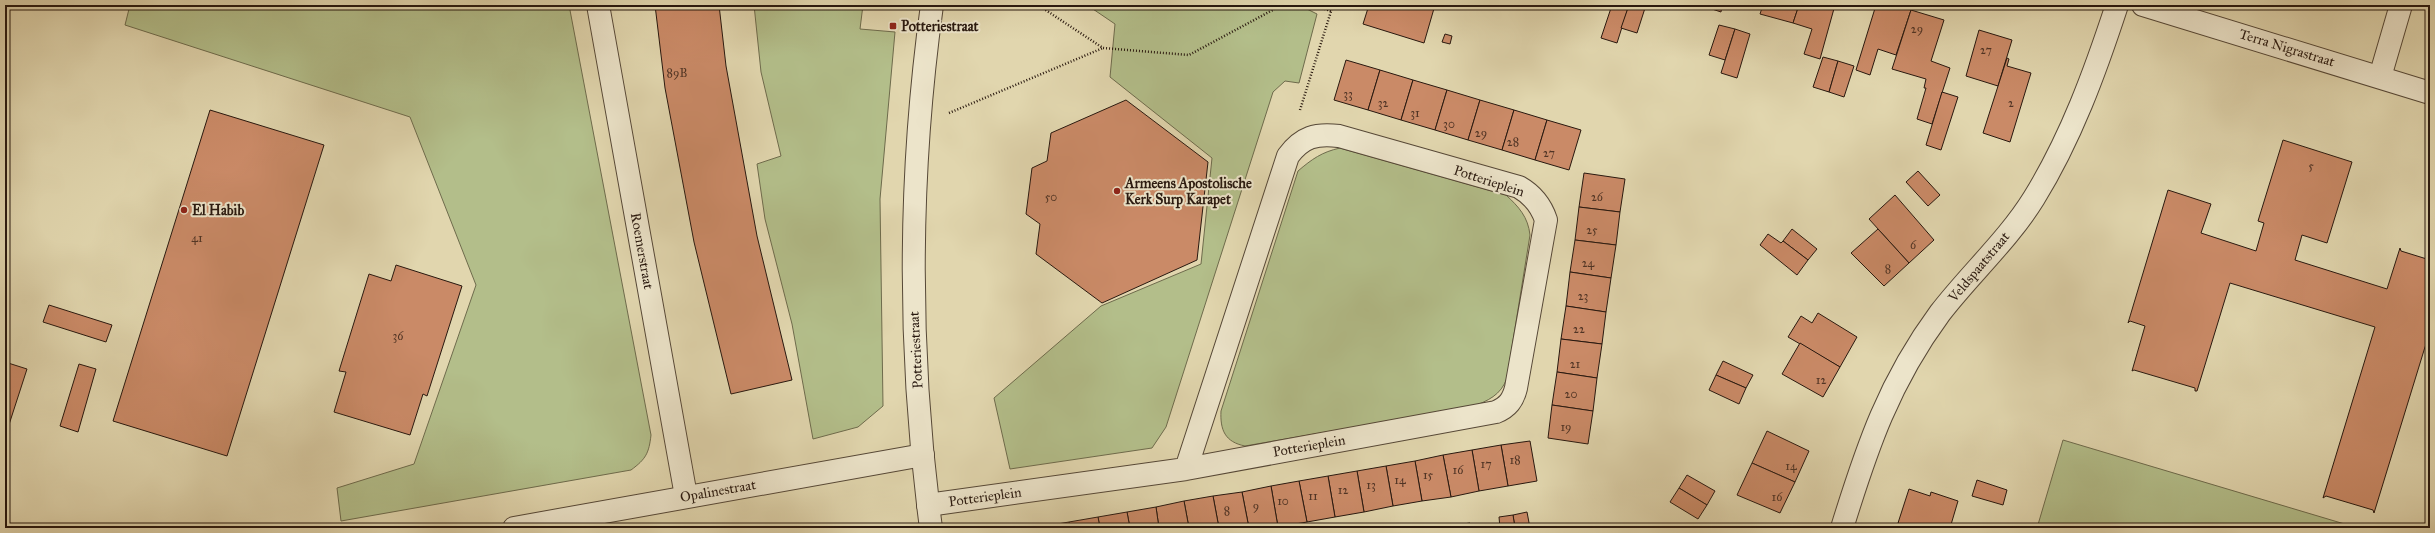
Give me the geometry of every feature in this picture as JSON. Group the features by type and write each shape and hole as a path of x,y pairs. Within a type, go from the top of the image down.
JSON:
{"street":[{"name":"Roemerstraat","path":"598,5 686,496"},
{"name":"Potteriestraat","path":"931,528 923,455 914,310 913,225 919,126 932,5"},
{"name":"Veldspaatstraat","path":"1842,528 1871,438 1894,386 1910,358 1941,312 2033,200 2075,120 2096,71 2117,5"},
{"name":"Terra Nigrastraat","path":"2143,5 2380,76 2430,93"},
{"path":"2380,76 2401,5"},
{"name":"Potterieplein","path":"928,505 1186,469 1488,414 1505,408 1514,397 1516,388 1546,220 1542,209 1536,200 1529,193 1519,188 1340,136 1314,135 1296,144 1288,156 1186,469"},
{"name":"Opalinestraat","path":"514,528 590,521 686,496 923,455"}],"path":[{"path":"1038,5 1104,48"},
{"path":"919,126 1104,48 1188,55 1282,5"},
{"path":"1314,5 1331,11"},
{"path":"1306,91 1333,5"}],"green space":[{"path":"130,5 569,5 651,435 648,451 643,459 631,470 341,521 337,488 414,464 476,285 410,117 125,25"},
{"path":"754,5 863,5 860,29 895,32 880,199 883,406 858,427 813,439 792,324 765,219 757,164 781,156 761,72"},
{"path":"1087,5 1299,5 1317,14 1299,83 1285,81 1273,92 1166,427 1152,448 1010,469 994,398 1101,306 1201,264 1212,158 1110,77 1115,24"},
{"path":"1340,148 1506,195 1522,213 1527,223 1530,235 1507,378 1501,389 1493,397 1471,407 1245,446 1238,444 1233,442 1225,434 1222,424 1221,411 1298,171 1318,156"},
{"path":"2063,440 2358,528 2037,528"}],"building":[{"path":"655,5 719,5 726,66 757,236 792,380 731,394 694,242 665,88"},
{"path":"1369,5 1435,5 1424,43 1363,24"},
{"path":"1612,5 1629,5 1617,43 1601,38"},
{"path":"1629,5 1646,5 1637,33 1621,28"},
{"path":"1700,5 1722,5 1721,12"},
{"path":"1763,5 1799,5 1793,23 1760,14"},
{"path":"1799,5 1835,5 1820,59 1804,54 1812,29 1793,23"},
{"path":"1876,5 1895,5 1911,10 1896,55 1878,49 1870,75 1856,70"},
{"path":"1911,10 1944,20 1931,61 1950,68 1932,124 1917,119 1926,88 1924,88 1926,79 1892,69"},
{"path":"1719,25 1735,29 1725,60 1709,55"},
{"path":"1735,29 1750,34 1737,78 1721,73"},
{"path":"1979,30 2012,40 1998,86 1966,76"},
{"path":"1445,34 1452,36 1450,44 1442,42"},
{"path":"1823,57 1838,61 1829,92 1813,87"},
{"path":"2007,58 2009,59 2007,66 2031,73 2010,142 1983,133"},
{"path":"1346,60 1380,70 1368,110 1334,100"},
{"path":"1838,61 1854,66 1844,97 1829,92"},
{"path":"1380,70 1413,80 1401,120 1368,110"},
{"path":"1413,80 1447,90 1435,130 1401,120"},
{"path":"1447,90 1480,100 1468,140 1435,130"},
{"path":"1942,92 1958,97 1941,150 1926,145"},
{"name":"Armeens Apostolische Kerk Surp Karapet","path":"1126,100 1208,162 1197,260 1102,303 1036,254 1040,224 1026,214 1032,168 1047,161 1051,133"},
{"path":"1480,100 1514,110 1502,150 1468,140"},
{"path":"210,110 324,145 227,456 113,421"},
{"path":"1514,110 1547,120 1535,160 1502,150"},
{"path":"1547,120 1581,130 1569,170 1535,160"},
{"path":"2283,140 2352,162 2327,243 2302,235 2295,260 2387,289 2400,248 2401,251 2430,260 2430,337 2425,347 2374,513 2373,510 2326,496 2323,498 2375,327 2230,283 2197,391 2195,391 2195,388 2134,370 2132,371 2145,326 2130,321 2128,323 2168,190 2211,204 2201,233 2256,251 2264,223 2258,221"},
{"path":"1918,171 1940,195 1928,206 1906,182"},
{"path":"1584,173 1625,179 1620,212 1579,207"},
{"path":"1895,195 1934,240 1909,263 1869,219"},
{"path":"1579,207 1620,212 1616,245 1575,240"},
{"path":"1792,229 1817,249 1808,260 1783,241"},
{"path":"1878,229 1909,263 1884,286 1851,253"},
{"path":"1768,234 1781,243 1783,241 1808,260 1797,275 1760,245"},
{"path":"1575,240 1616,245 1611,278 1570,272"},
{"path":"396,265 462,286 427,396 423,394 410,435 334,412 346,372 339,371 369,274 391,281"},
{"path":"1570,272 1611,278 1606,312 1566,306"},
{"path":"49,305 112,325 106,342 43,322"},
{"path":"1566,306 1606,312 1602,344 1561,339"},
{"path":"1818,313 1857,337 1840,367 1788,337 1801,316 1812,323"},
{"path":"1561,339 1602,344 1597,378 1557,372"},
{"path":"1800,343 1840,367 1823,397 1782,374"},
{"path":"1723,361 1753,375 1746,388 1716,375"},
{"path":"5,362 27,369 5,437"},
{"path":"79,364 96,369 78,432 60,426"},
{"path":"1557,372 1597,378 1593,411 1552,405"},
{"path":"1716,375 1746,388 1739,404 1709,390"},
{"path":"1552,405 1593,411 1588,444 1548,438"},
{"path":"1767,431 1809,451 1795,482 1752,463"},
{"path":"1530,441 1537,481 1508,486 1501,445"},
{"path":"1501,445 1508,486 1479,491 1472,450"},
{"path":"1472,450 1479,491 1451,497 1443,455"},
{"path":"1443,455 1451,497 1422,501 1415,461"},
{"path":"1415,461 1422,501 1393,506 1386,466"},
{"path":"1752,463 1795,482 1780,513 1737,495"},
{"path":"1386,466 1393,506 1364,512 1357,471"},
{"path":"1357,471 1364,512 1335,517 1328,476"},
{"path":"1687,475 1715,491 1707,505 1679,488"},
{"path":"1328,476 1335,517 1307,522 1299,481"},
{"path":"1977,480 2007,490 2003,505 1972,496"},
{"path":"1299,481 1307,522 1278,527 1271,486"},
{"path":"1271,486 1278,527 1249,528 1242,492"},
{"path":"1679,488 1707,505 1698,519 1670,502"},
{"path":"1909,489 1930,496 1931,492 1958,501 1950,528 1913,528 1898,523"},
{"path":"1242,492 1249,528 1219,528 1213,496"},
{"path":"1213,496 1219,528 1189,528 1184,501"},
{"path":"1184,501 1189,528 1159,528 1156,507"},
{"path":"1156,507 1159,528 1130,528 1127,512"},
{"path":"1127,512 1130,528 1100,528 1098,517"},
{"path":"1527,512 1530,528 1515,528 1513,515"},
{"path":"1513,515 1515,528 1500,528 1499,517"},
{"path":"1098,517 1100,528 1070,528 1069,522"},
{"path":"1069,522 1070,528 1040,527"},
{"path":"1470,523 1471,528 1456,528 1456,525"},
{"path":"1898,523 1913,528 1897,528"},
{"path":"822,524 822,528 798,528"},
{"path":"1456,525 1456,528 1441,528 1441,527"}],"place":[{"name":"Potteriestraat","path":"893,26"},
{"name":"Armeens Apostolische Kerk Surp Karapet","path":"1117,191"},
{"name":"El Habib","path":"184,210"}]}
